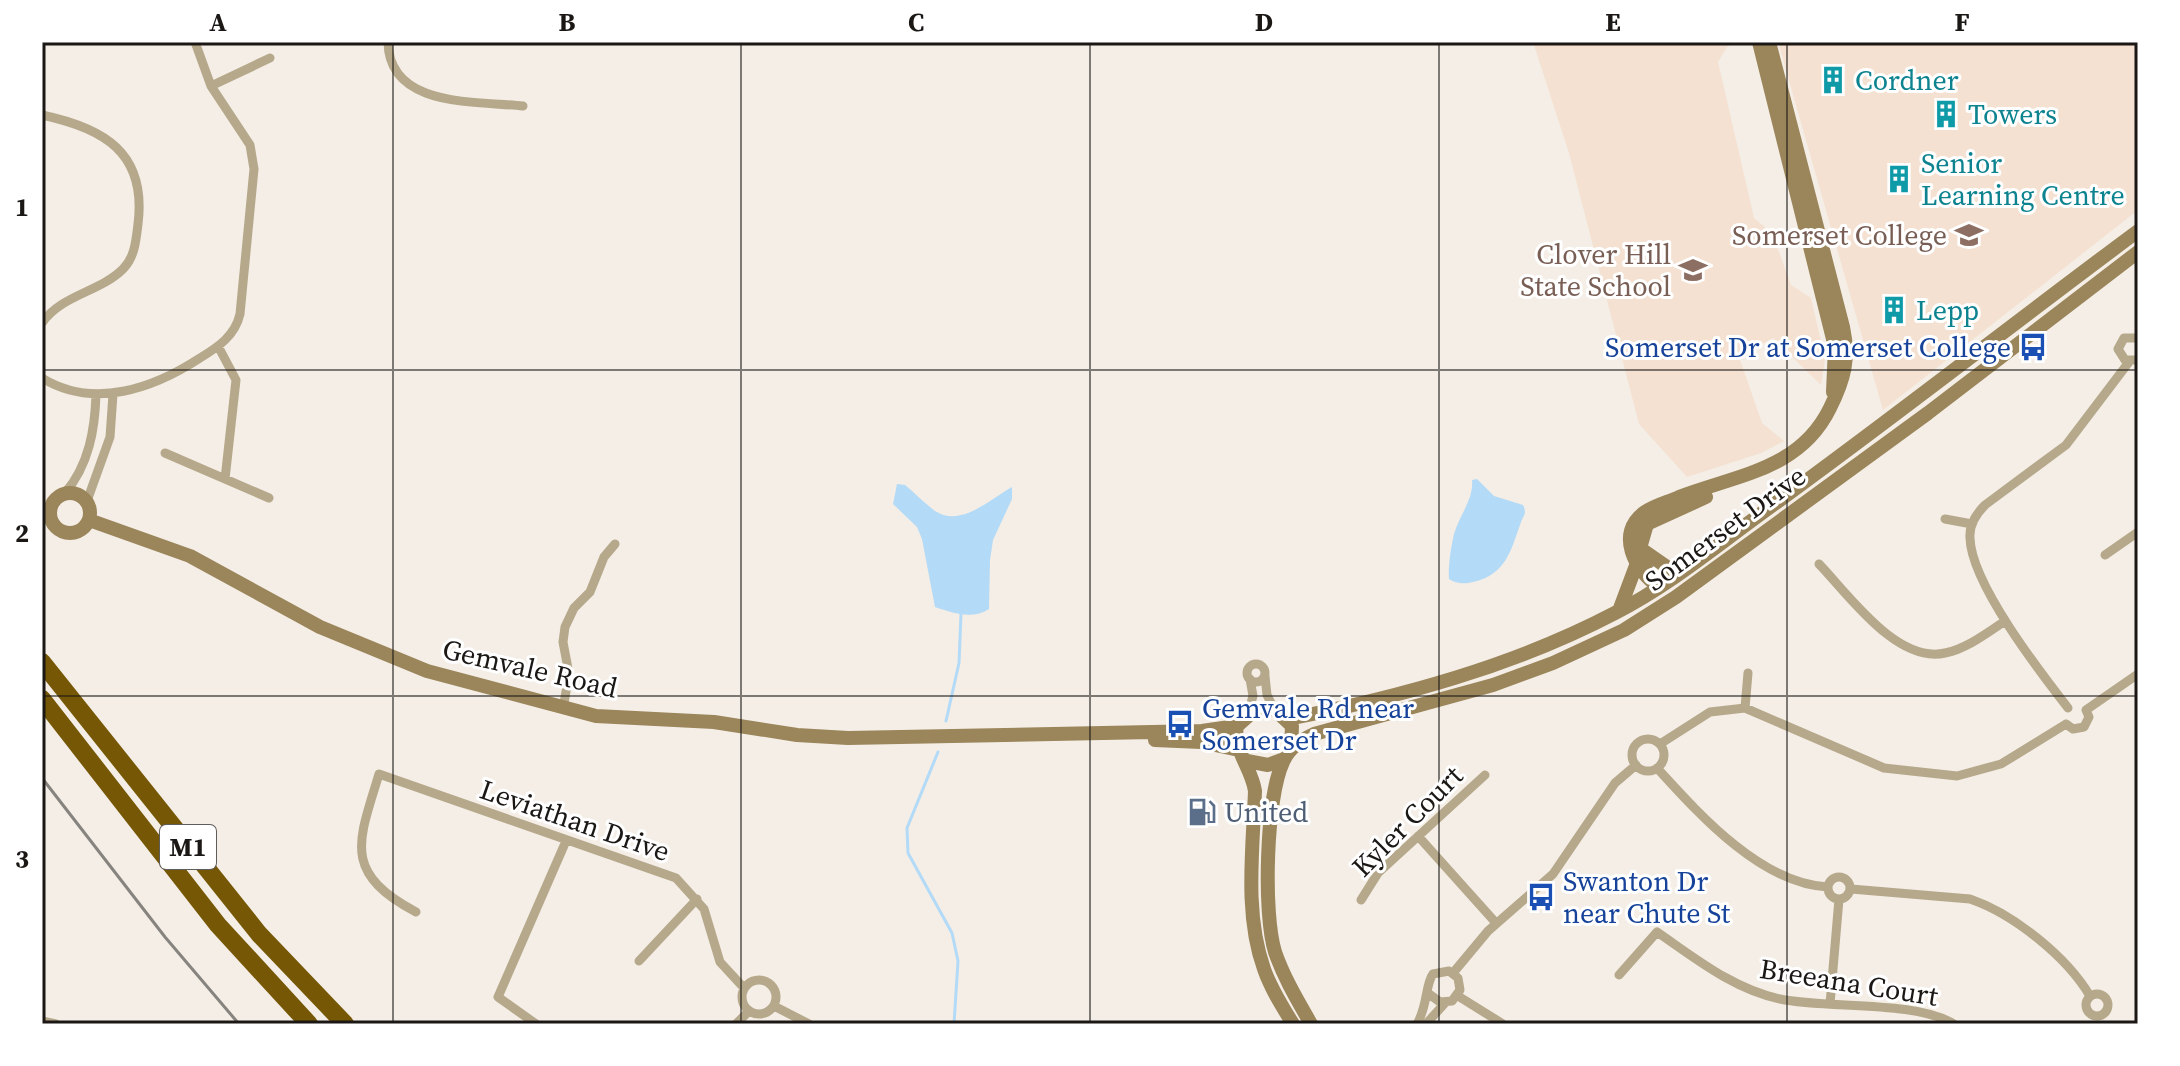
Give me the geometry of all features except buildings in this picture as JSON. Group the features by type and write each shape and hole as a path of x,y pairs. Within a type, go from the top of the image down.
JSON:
{"highway":[{"name":"M1","path":"42,662 250,924 345,1024"},
{"name":"M1","path":"42,699 218,925 309,1024"}],"main road":[{"path":"1759,42 1835,347 1834,401"},
{"path":"1619,612 1639,556 1644,529 1652,520 1722,491 1738,479 1773,466 1802,447 1825,419 1841,390 1847,345 1769,42"},
{"name":"Somerset Drive","path":"1288,719 1483,669 1548,646 1619,612 1659,587 1899,413 2138,231"},
{"name":"Somerset Drive","path":"1243,756 1268,765 1314,734 1524,675 1603,641 1669,602 1928,413 2138,252"},
{"path":"65,493 78,494 87,501 89,520 73,533 61,531 51,521 47,500 65,493"},
{"name":"Gemvale Road","path":"89,520 190,556 320,627 413,666 596,716 714,722 816,737 1202,731 1237,726"},
{"path":"1639,556 1677,574"},
{"path":"1639,556 1648,580 1659,587 1669,602"},
{"path":"1293,1024 1265,973 1255,932 1252,889 1255,791 1237,726 1248,713 1265,707 1288,719 1294,734 1272,803 1270,924 1288,983 1311,1024"},
{"name":"Gemvale Road","path":"1087,734 1201,742 1243,756"}],"street":[{"path":"42,378 52,384 96,394 113,394 170,378 232,334 240,314 254,169 250,145 211,86 195,42"},
{"path":"388,42 395,69 416,91 523,106"},
{"path":"211,86 270,58"},
{"path":"42,115 86,125 115,144 131,169 139,206 135,245 127,265 116,276 54,310 42,323"},
{"path":"2068,708 2005,621 1972,548 1972,524 1985,505 2066,445 2134,361 2121,357 2119,345 2129,336 2138,338"},
{"path":"218,346 236,380 225,479"},
{"path":"65,493 74,482 93,437 96,394"},
{"path":"87,501 110,437 113,394"},
{"path":"165,453 269,498"},
{"path":"1945,519 1972,524"},
{"path":"2105,555 2138,532"},
{"path":"563,709 569,674 563,642 565,627 574,608 590,592 604,557 615,544"},
{"path":"1819,564 1892,639 1915,652 1935,655 1956,650 2005,621"},
{"path":"1248,713 1253,696 1248,663 1262,665 1267,695 1274,709"},
{"path":"1745,708 1748,673"},
{"path":"2086,710 2138,674"},
{"path":"1250,679 1258,681 1265,676"},
{"path":"2075,705 2086,710 2089,717 2084,727 2073,729 2066,724 2064,715 2068,708 2075,705"},
{"path":"1660,744 1710,712 1745,708 1872,765 1934,775 1984,771 2066,724"},
{"path":"1651,739 1660,744 1664,758 1657,768 1645,770 1636,765 1633,750 1638,742 1651,739"},
{"path":"1453,973 1496,923 1553,874 1615,783 1636,765"},
{"path":"1657,768 1708,823 1764,863 1794,881 1828,887"},
{"name":"Leviathan Drive","path":"416,912 383,889 359,853 360,835 379,774 676,878 704,909 720,962 744,988"},
{"name":"Kyler Court","path":"1361,900 1378,873 1485,775"},
{"path":"1418,836 1496,923"},
{"path":"536,1024 498,997 566,841"},
{"path":"1841,877 1847,880 1851,889 1847,896 1839,899 1831,896 1828,887 1831,880 1841,877"},
{"path":"1851,889 1970,899 1986,904 2067,962 2090,996"},
{"path":"639,961 697,899"},
{"path":"1830,1004 1839,899"},
{"name":"Breeana Court","path":"1619,975 1657,932 1746,988 1780,999 1928,1013 1954,1024"},
{"path":"1417,1024 1433,974 1443,970 1453,973 1460,983 1458,996"},
{"path":"748,1012 741,999 744,988 752,981 765,981 775,991 774,1006"},
{"path":"1429,994 1445,1003"},
{"path":"2100,994 2106,998 2106,1019 2087,1012 2086,1002 2090,996 2100,994"},
{"path":"1426,1024 1445,1003 1458,996"},
{"path":"1458,996 1503,1024"},
{"path":"748,1012 762,1014 774,1006"},
{"path":"774,1006 809,1024"},
{"path":"736,1024 748,1012"},
{"path":"43,1021 56,1024"}],"shaded area":[{"name":"Clover Hill State School","path":"1533,42 1735,42 1727,47 1718,62 1754,218 1772,233 1791,285 1811,298 1825,359 1821,385 1773,338 1739,357 1762,423 1784,441 1761,453 1687,477 1639,424 1569,153"},
{"name":"Somerset College","path":"1778,42 2138,42 2138,210 1883,410"}],"water":[{"path":"1477,479 1494,496 1523,505 1525,514 1506,560 1500,567 1484,579 1458,583 1449,579 1452,545 1456,527 1471,494 1472,480"},
{"path":"897,484 905,485 935,511 955,516 975,510 1012,487 1012,499 993,540 989,609 969,615 935,607 922,539 917,527 893,504"}],"waterway":[{"path":"946,721 959,663 961,614"},
{"path":"938,752 907,828 908,853 952,933 958,961 954,1024"}],"railway":[{"path":"42,778 165,937 239,1024"}],"place":[{"name":"Cordner","path":"1833,80"},
{"name":"Towers","path":"1946,114"},
{"name":"Senior Learning Centre","path":"1899,179"},
{"name":"Somerset College","path":"1969,235"},
{"name":"Clover Hill State School","path":"1693,270"},
{"name":"Lepp","path":"1894,310"},
{"name":"Somerset Dr at Somerset College","path":"2033,347"},
{"name":"Gemvale Rd near Somerset Dr","path":"1180,724"},
{"name":"United","path":"1202,812"},
{"name":"Swanton Dr near Chute St","path":"1541,897"}]}
